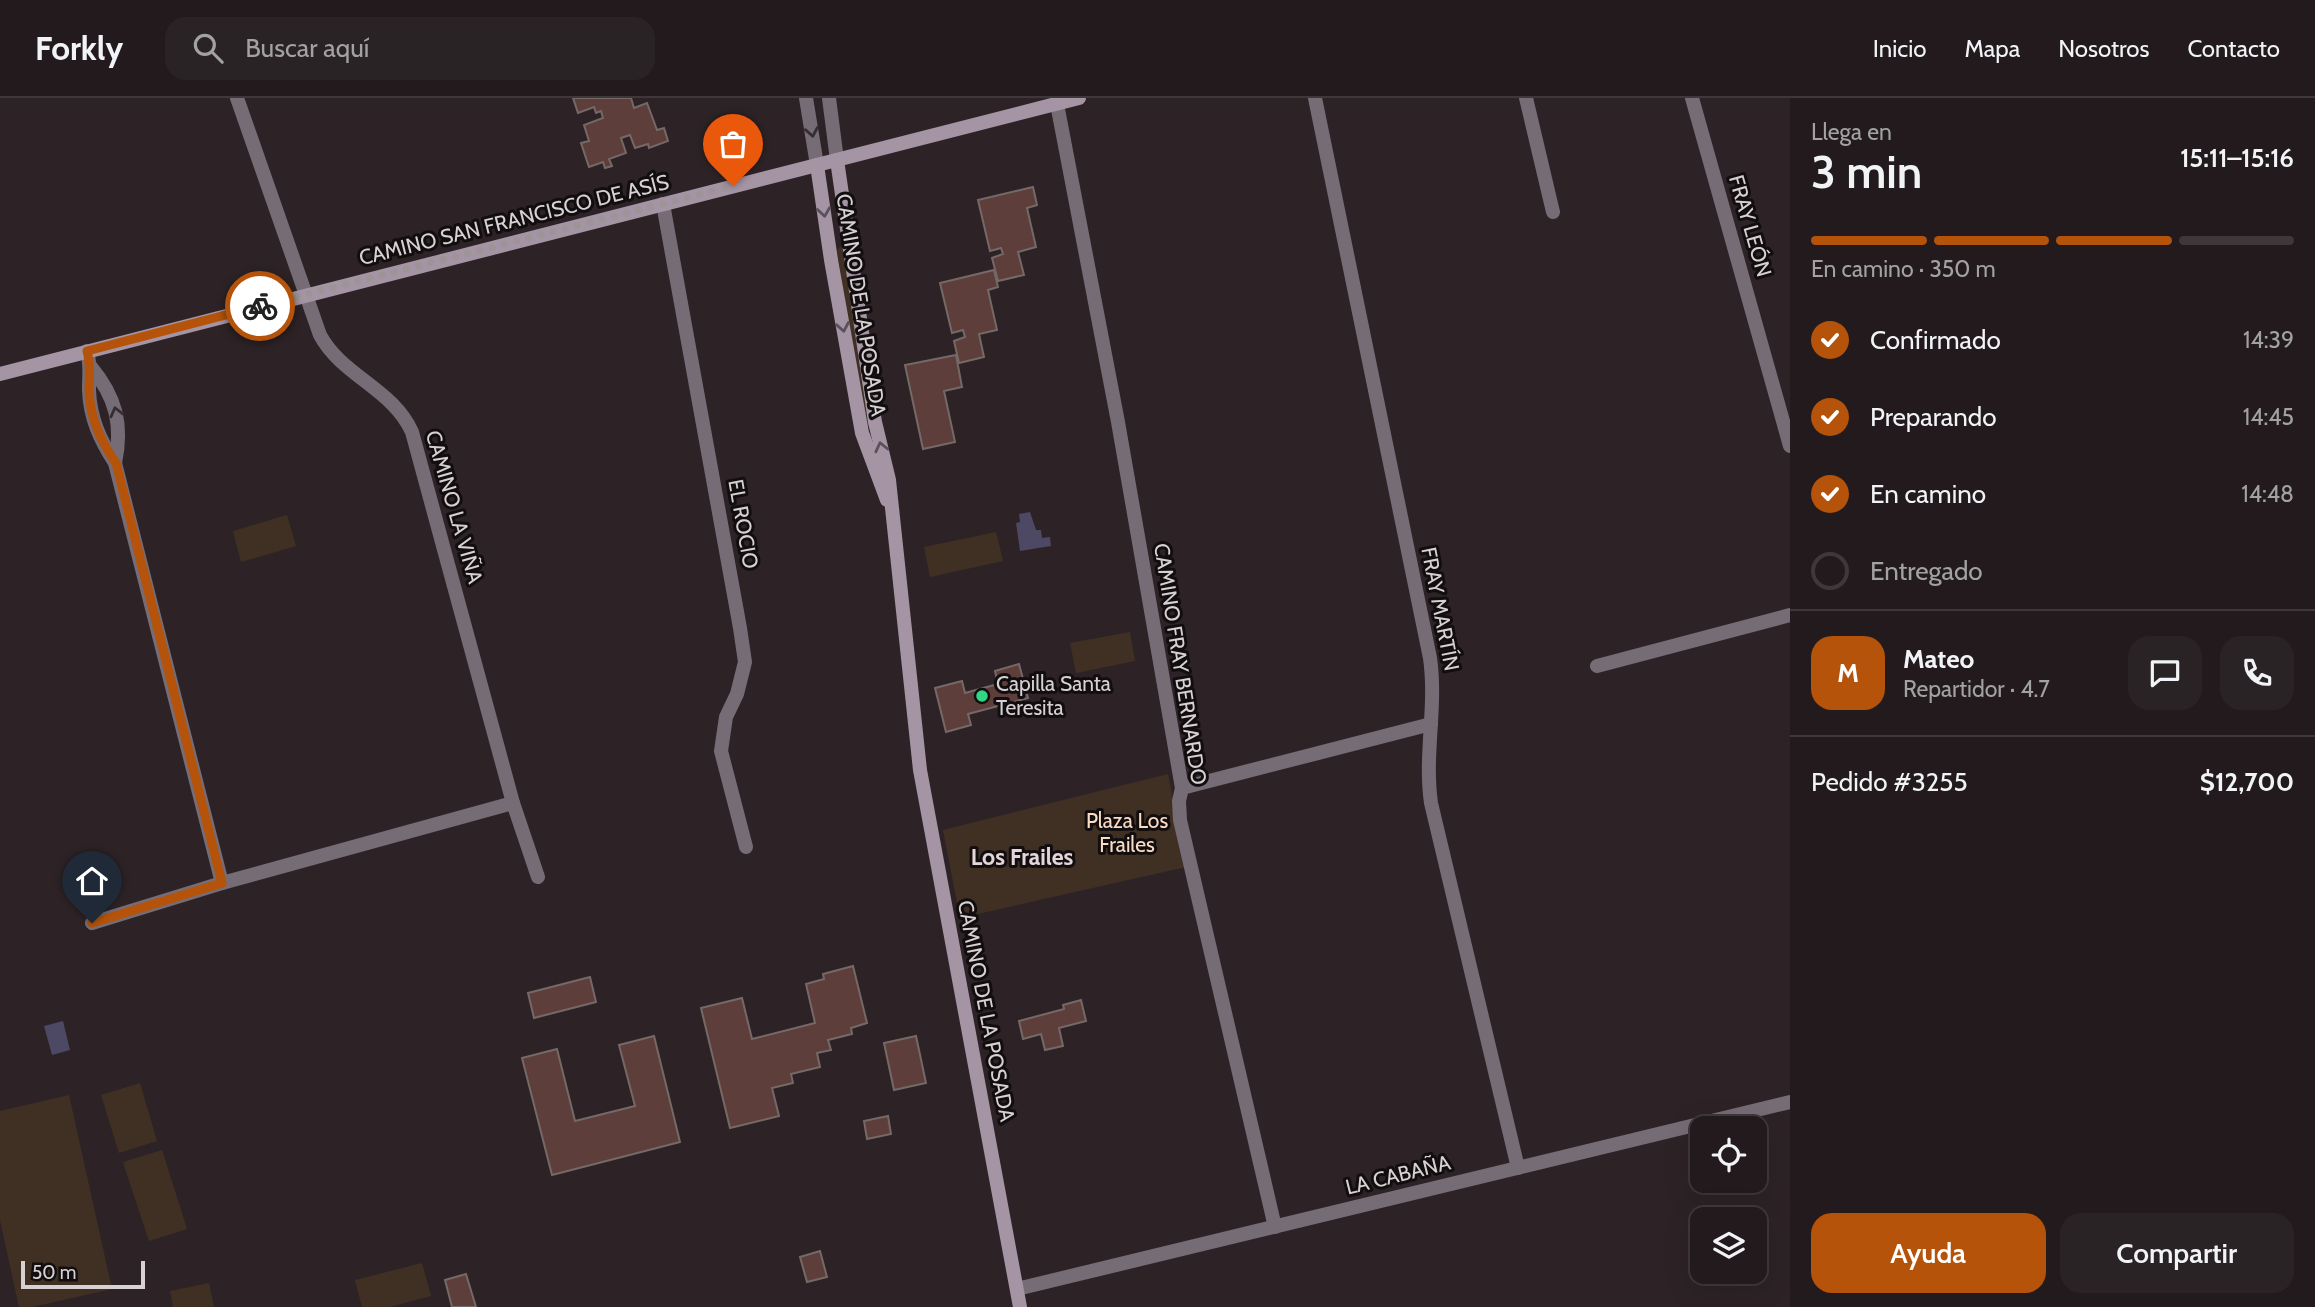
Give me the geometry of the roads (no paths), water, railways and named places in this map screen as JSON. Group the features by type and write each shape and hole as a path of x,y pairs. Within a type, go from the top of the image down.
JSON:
{"street":[{"name":"CAMINO LA VIÑA","path":"237,98 306,294 328,348 393,403 405,417 412,432 513,803 538,877"},
{"name":"CAMINO DE LA POSADA","path":"806,98 862,433 893,514"},
{"name":"CAMINO DE LA POSADA","path":"829,98 875,422 889,480 920,770 1020,1307"},
{"name":"CAMINO SAN FRANCISCO DE ASÍS","path":"0,374 1079,98"},
{"name":"FRAY MARTÍN","path":"1315,98 1430,659 1433,696 1428,772 1431,803 1518,1168"},
{"path":"1526,98 1553,212"},
{"name":"FRAY LEÓN","path":"1692,98 1790,446"},
{"name":"CAMINO FRAY BERNARDO","path":"1057,104 1118,422 1182,788 1179,801 1180,820 1275,1227"},
{"name":"EL ROCIO","path":"663,204 745,662 737,694 726,717 721,751 746,847"},
{"path":"831,260 852,256"},
{"path":"87,351 91,367 89,388 93,418 104,446 116,463 222,883"},
{"path":"91,367 114,402 119,422 116,463"},
{"path":"1597,666 1790,615"},
{"path":"1182,788 1431,724"},
{"path":"92,923 222,883 513,803"},
{"name":"LA CABAÑA","path":"1017,1289 1790,1102"}],"place":[{"name":"Capilla Santa Teresita","path":"982,696"}],"district":[{"name":"Los Frailes","path":"1022,857"}],"park label":[{"name":"Plaza Los Frailes","path":"1127,833"}]}
